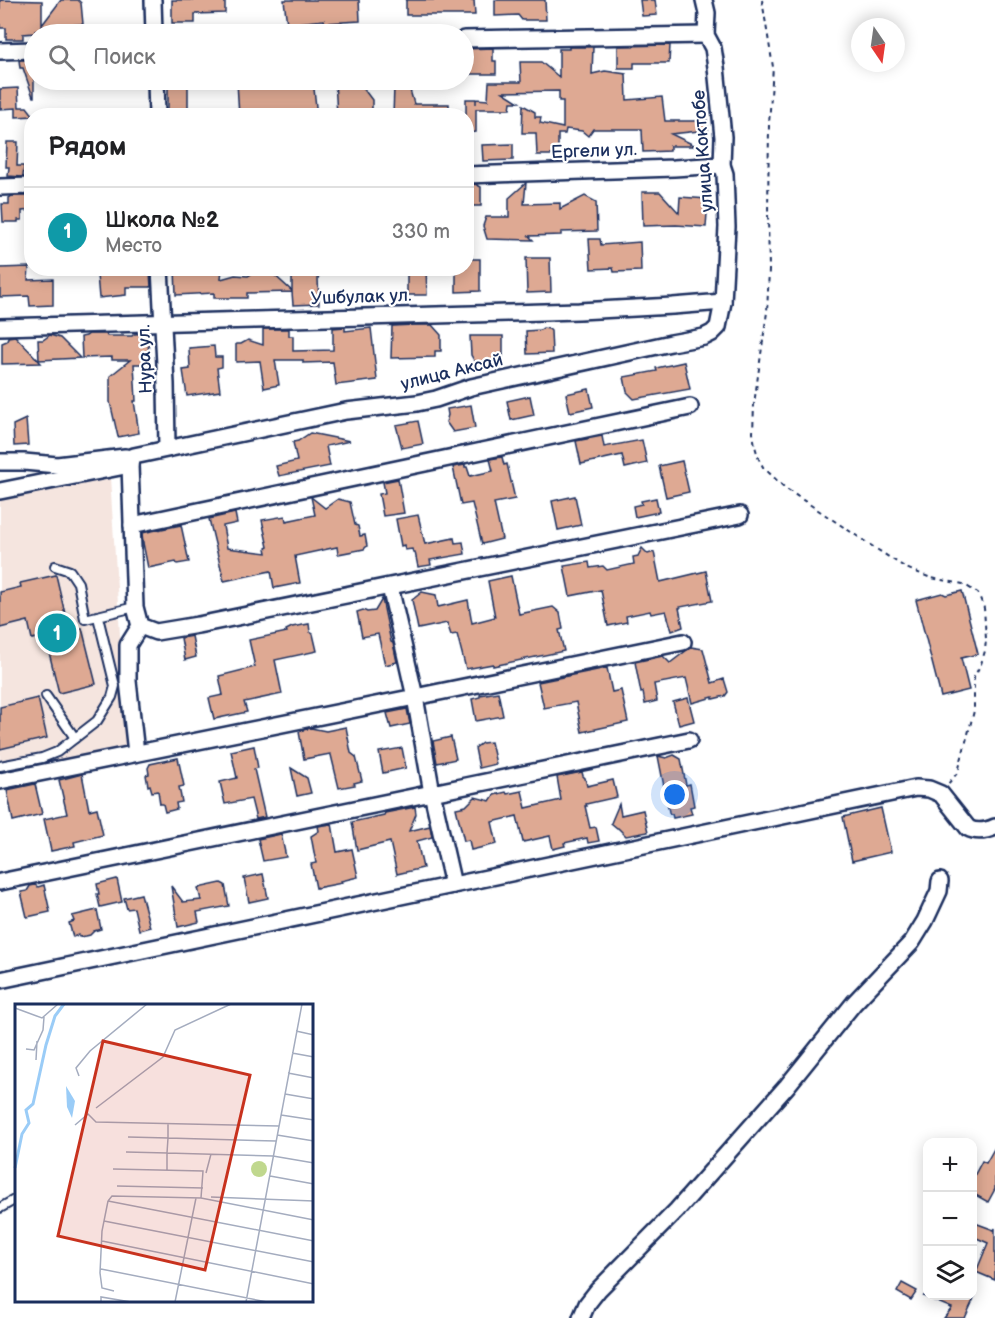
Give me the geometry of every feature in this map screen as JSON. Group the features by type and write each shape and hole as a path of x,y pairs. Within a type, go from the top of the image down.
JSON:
{"street":[{"path":"153,0 154,24"},
{"name":"улица Коктобе","path":"704,0 707,13 706,35 712,48 723,136 722,165 725,174 727,227 723,302"},
{"path":"474,39 706,35"},
{"path":"0,51 24,50"},
{"path":"156,90 157,108"},
{"name":"Ергели ул.","path":"474,175 722,165"},
{"path":"0,187 24,186"},
{"name":"Нура ул.","path":"160,276 167,448"},
{"name":"Ушбулак ул.","path":"0,327 579,311 723,302"},
{"name":"улица Аксай","path":"130,462 135,456 167,448 346,411 408,405 436,399 471,387 704,337 718,327 723,302"},
{"path":"132,525 690,407"},
{"path":"0,462 57,465 125,457 130,462 135,607 140,626 128,645 128,681 135,753"},
{"path":"0,491 130,462"},
{"path":"140,626 156,632 198,625 740,515"},
{"path":"390,587 453,885"},
{"path":"0,781 683,642"},
{"path":"0,882 689,740"},
{"path":"0,980 916,788 935,790 941,794 968,828 973,831 995,826"},
{"path":"581,1318 587,1304 598,1290 677,1210 787,1086 854,1003 912,942 939,891 940,881"}],"lane":[{"path":"55,566 70,571 78,583 85,620 135,607"},
{"path":"0,766 42,758 57,752 97,721 112,697 115,686 98,617"},
{"path":"46,696 75,738"},
{"path":"0,1208 15,1200"}],"path":[{"path":"762,0 773,67 769,124 769,270 767,312 754,404 755,446 764,467 785,488 878,550 906,568 931,579 963,584 978,593 984,608 986,639 981,664 974,676 974,711 958,772 949,783 935,790"}],"shaded area":[{"path":"110,477 127,746 0,772 0,500"}],"building":[{"path":"0,0 42,1 42,24 24,24 23,39 6,39 6,28 0,28"},
{"path":"61,0 78,0 81,3 83,24 43,24"},
{"path":"172,0 225,0 225,13 195,14 195,23 172,23"},
{"path":"284,0 359,0 360,21 325,23 324,20 287,24"},
{"path":"406,0 474,0 475,15 406,15"},
{"path":"495,0 545,0 546,20 522,20 518,15 495,16"},
{"path":"640,0 655,0 657,15 642,16"},
{"path":"670,45 669,63 634,63 634,68 618,68 618,46"},
{"path":"593,47 592,74 605,71 626,74 627,100 662,97 665,121 707,120 708,130 671,134 696,146 670,146 670,151 643,152 642,129 593,129 588,136 582,131 566,129 565,134 558,134 558,155 537,155 536,133 522,133 523,105 535,112 535,117 541,117 540,123 563,128 563,101 559,101 559,91 503,92 519,102 511,102 510,109 476,109 476,132 474,132 474,108 466,108 466,99 488,100 489,82 521,82 520,62 541,62 559,77 559,49"},
{"path":"493,48 496,74 474,74 474,49"},
{"path":"19,60 24,60 24,71 20,68"},
{"path":"18,88 19,107 28,108 24,108 24,117 16,117 16,108 0,109 0,89"},
{"path":"168,90 188,90 188,108 168,108"},
{"path":"237,90 314,90 316,108 239,108"},
{"path":"336,90 364,90 372,100 372,108 337,108"},
{"path":"394,90 410,90 414,104 449,104 449,108 393,108"},
{"path":"7,142 18,142 17,166 24,166 23,177 8,176"},
{"path":"513,144 513,160 483,161 482,145"},
{"path":"526,183 524,204 560,203 560,209 585,196 596,202 597,231 529,236 533,240 487,239 483,226 486,217 509,217 509,198"},
{"path":"474,184 481,187 481,206 474,206"},
{"path":"642,192 660,192 679,213 680,197 708,199 706,227 643,226"},
{"path":"24,196 22,220 18,222 3,222 2,204 9,204 9,198"},
{"path":"589,239 600,239 601,245 640,242 641,271 614,272 613,268 591,269"},
{"path":"526,258 550,258 551,292 527,293"},
{"path":"474,259 480,259 480,291 456,292 456,276 474,276"},
{"path":"24,267 24,276 28,276 28,280 53,279 53,305 30,306 29,296 0,297 0,268"},
{"path":"97,276 150,276 151,287 126,287 126,295 99,298"},
{"path":"175,276 221,276 221,279 232,276 275,276 292,291 292,276 319,276 319,304 293,305 292,292 247,293 247,298 214,298 214,293 176,295"},
{"path":"407,276 426,276 427,295 407,295"},
{"path":"432,325 441,335 441,351 435,351 435,357 391,358 392,326"},
{"path":"345,327 345,331 371,328 377,380 336,385 333,362 303,363 303,360 275,360 279,385 264,388 260,361 236,362 236,344 248,340 263,345 263,329 289,329 289,336 293,336 293,351 333,350 333,328"},
{"path":"543,328 551,331 552,353 527,354 526,331"},
{"path":"148,333 149,364 134,364 136,401 134,401 139,433 118,437 110,402 110,376 130,360 112,360 112,357 82,358 81,337 89,334 132,336"},
{"path":"50,335 60,338 80,358 39,360 38,340 43,340"},
{"path":"15,336 41,363 2,364 2,343 7,341 8,337"},
{"path":"470,336 503,336 503,362 475,362 471,355"},
{"path":"214,346 215,357 222,357 222,367 217,368 220,391 187,396 183,370 190,369 189,348"},
{"path":"684,362 690,389 634,399 627,392 624,377 657,371 656,368"},
{"path":"589,389 593,407 570,412 566,394"},
{"path":"530,396 534,415 511,420 507,401"},
{"path":"471,405 475,428 453,432 446,422 447,409"},
{"path":"26,419 28,445 14,446 13,425"},
{"path":"418,421 423,444 402,448 396,425"},
{"path":"310,433 350,441 326,446 330,466 279,476 276,466 297,461 293,442"},
{"path":"602,436 604,447 642,440 647,463 625,468 622,455 581,464 576,441"},
{"path":"502,457 504,465 507,464 515,499 494,503 502,539 482,544 472,503 461,505 453,467 465,465 470,476 493,471 490,459"},
{"path":"682,461 689,492 666,497 659,466"},
{"path":"398,479 404,513 383,516 379,494 385,493 383,482"},
{"path":"575,496 581,525 558,530 552,501"},
{"path":"311,497 325,508 338,499 350,502 355,525 358,526 360,536 365,535 367,546 364,549 338,554 337,547 295,556 300,583 274,588 271,571 224,581 209,519 235,513 237,523 223,526 227,548 267,553 266,548 268,547 262,520 285,516 286,521 315,515"},
{"path":"656,498 659,512 635,517 633,506 642,504 641,501"},
{"path":"418,515 425,544 454,538 455,543 463,542 465,554 430,560 431,565 418,567 415,552 412,549 405,550 404,545 401,546 396,519"},
{"path":"181,525 189,562 177,564 176,562 148,568 142,533"},
{"path":"642,548 648,554 654,552 660,582 706,571 712,601 680,607 683,627 672,631 666,611 651,614 650,611 626,616 627,622 608,626 601,590 570,596 564,566 589,562 590,568 603,566 607,570 634,564 633,557 638,556"},
{"path":"56,575 69,631 82,628 96,684 59,693 45,636 32,639 28,621 0,628 0,592 21,587 20,583"},
{"path":"511,576 519,614 553,607 560,613 563,629 559,630 564,651 493,666 493,664 466,669 457,634 451,635 447,623 418,629 412,600 422,592 436,595 438,607 468,600 472,623 495,617 488,581"},
{"path":"962,591 978,654 961,658 969,690 941,697 916,600 942,593 946,595"},
{"path":"382,599 397,662 385,665 378,634 362,637 357,612 375,611"},
{"path":"309,624 317,651 275,660 282,694 244,702 247,712 214,719 209,698 223,695 219,676 255,667 249,640 287,632 286,630 292,627"},
{"path":"192,636 196,657 185,660 181,638"},
{"path":"691,647 703,649 712,683 724,679 728,692 725,696 692,703 686,678 654,684 657,701 645,704 635,662 663,656 670,663"},
{"path":"607,668 612,692 621,690 628,722 582,732 576,702 544,708 538,682"},
{"path":"498,692 503,716 476,721 472,699"},
{"path":"38,698 47,738 0,749 0,707"},
{"path":"688,698 694,721 679,725 673,702"},
{"path":"407,709 410,724 391,728 387,713"},
{"path":"346,727 351,753 356,757 362,781 339,788 331,755 304,759 299,732 311,728 326,731"},
{"path":"451,737 456,759 437,763 433,741"},
{"path":"491,742 496,764 479,768 475,748 482,743"},
{"path":"254,746 258,768 254,769 265,817 256,819 251,799 225,804 220,782 237,778 231,751"},
{"path":"402,748 406,768 383,773 379,752"},
{"path":"674,755 681,759 686,785 690,784 694,806 690,807 692,814 673,818 669,812 658,756 666,758"},
{"path":"178,758 184,786 179,787 182,802 176,803 177,809 165,812 163,804 160,804 158,791 152,792 146,775 149,774 150,764"},
{"path":"291,768 307,778 311,793 297,796"},
{"path":"582,772 587,786 613,780 617,797 585,806 590,828 596,827 599,841 588,843 587,838 564,843 565,846 553,849 550,836 523,842 517,816 492,822 497,844 471,850 469,840 464,841 456,808 466,806 475,797 490,801 494,795 506,792 507,794 522,791 526,808 561,800 557,777"},
{"path":"82,774 89,810 97,808 103,835 74,842 75,846 51,851 44,819 67,814 59,780"},
{"path":"35,784 42,814 13,821 7,790"},
{"path":"619,804 621,815 643,810 648,832 626,836 611,823"},
{"path":"415,807 416,814 409,831 430,826 432,837 417,841 423,868 397,874 390,842 357,850 352,822"},
{"path":"881,808 891,852 852,861 843,817"},
{"path":"332,824 337,852 352,849 358,877 316,888 311,864 316,863 311,836 319,831 318,826"},
{"path":"281,834 286,857 263,861 258,839"},
{"path":"263,874 268,898 249,902 244,878"},
{"path":"117,879 122,902 100,907 97,884"},
{"path":"221,883 225,885 229,906 197,912 199,922 178,927 171,886 183,902 201,900 198,888"},
{"path":"35,885 38,887 44,885 50,912 27,917 21,892"},
{"path":"141,894 150,927 139,930 134,908 127,909 124,898"},
{"path":"97,910 101,929 90,935 73,937 69,923 74,921 72,916"},
{"path":"995,1147 995,1189 988,1202 977,1196 977,1170 982,1161 986,1163"},
{"path":"977,1224 994,1230 995,1228 995,1280 977,1272 988,1243 977,1238"},
{"path":"902,1283 917,1291 911,1300 897,1292"},
{"path":"933,1300 973,1300 965,1318 944,1318 952,1308"}],"place":[{"name":"Школа №2","path":"57,633"}]}
